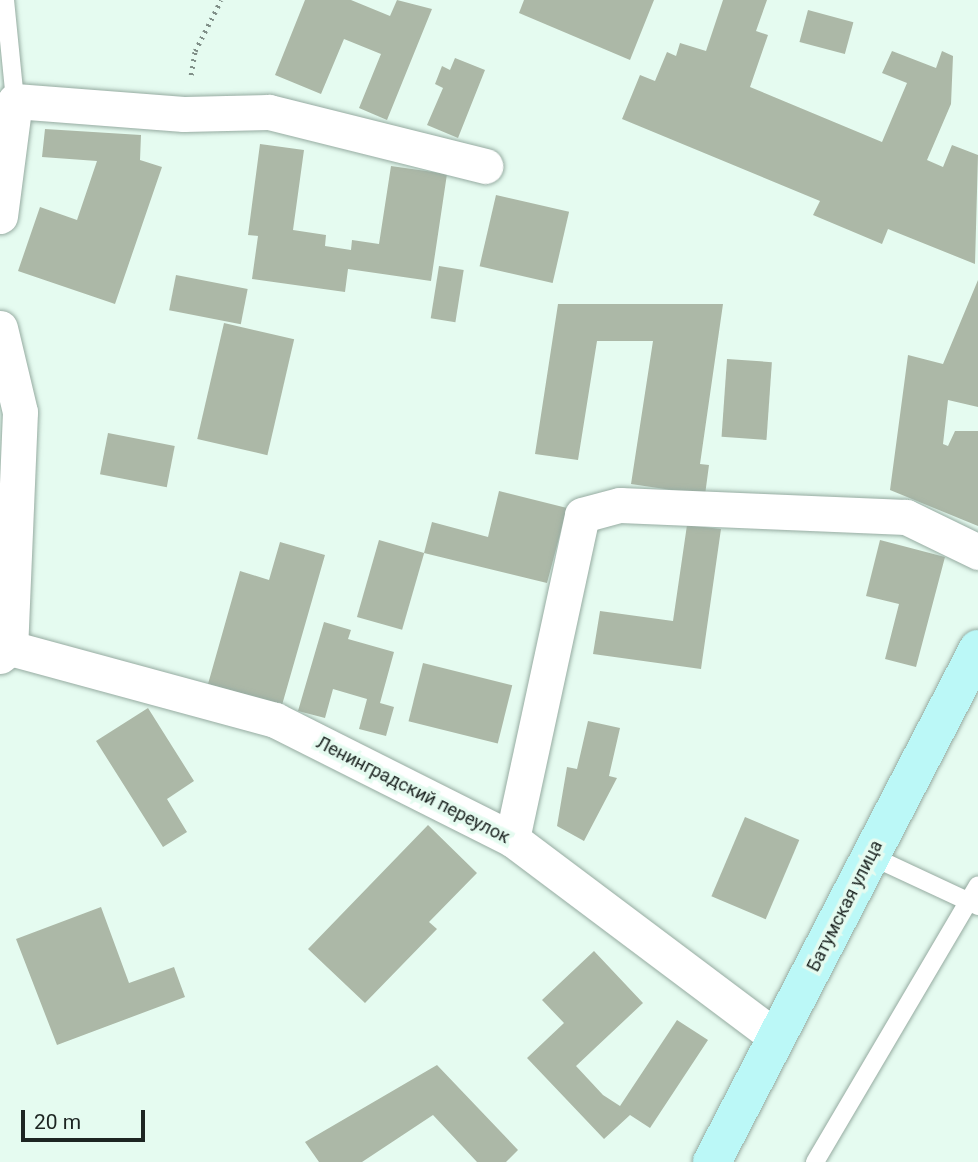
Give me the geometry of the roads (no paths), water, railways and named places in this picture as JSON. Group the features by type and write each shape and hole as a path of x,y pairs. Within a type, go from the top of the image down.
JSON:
{"main road":[{"name":"Батумская улица","path":"712,1162 978,649"}],"street":[{"path":"0,216 15,101 184,114 269,112 485,166"},
{"path":"0,328 20,412 5,652"},
{"path":"512,839 582,515 620,505 906,517 978,552"},
{"name":"Ленинградский переулок","path":"5,652 275,720 512,839 777,1038"}],"lane":[{"path":"5,0 15,101"},
{"path":"871,856 973,903"},
{"path":"815,1162 973,903 978,885"}]}
